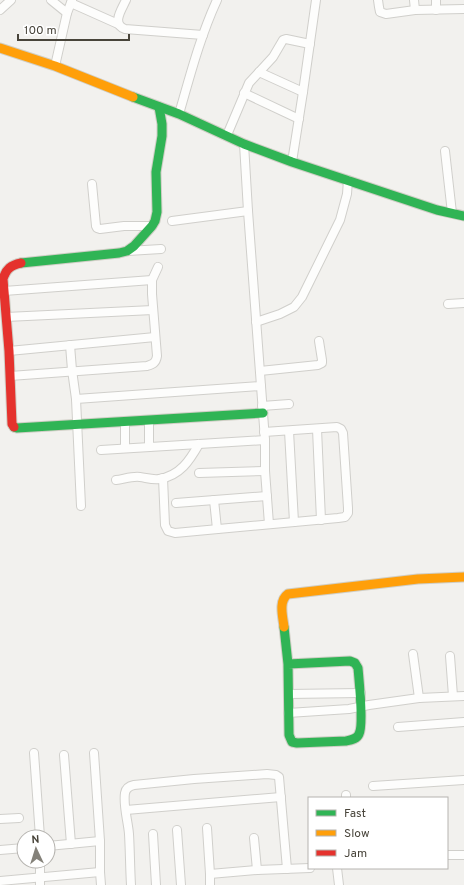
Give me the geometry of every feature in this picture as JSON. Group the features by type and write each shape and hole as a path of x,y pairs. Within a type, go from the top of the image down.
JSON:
{"street":[{"path":"0,10 12,0"},
{"path":"51,0 67,13"},
{"path":"118,24 118,19 126,0"},
{"path":"179,114 208,20 217,0"},
{"path":"292,162 316,0"},
{"path":"378,0 380,12 386,14 415,10 464,9"},
{"path":"414,0 415,10"},
{"path":"436,0 436,10"},
{"path":"55,66 67,13 71,2 118,24 120,27 125,29 203,35"},
{"path":"227,136 249,83 273,57 283,40 286,39 310,44"},
{"path":"0,48 55,66 179,114 244,144 292,162 437,210 464,216"},
{"path":"259,72 303,92"},
{"path":"244,93 299,119"},
{"path":"127,251 134,246 152,226 157,212 156,172 162,136 162,124 159,107"},
{"path":"244,144 265,436 265,471 269,524"},
{"path":"445,151 452,213"},
{"path":"256,322 280,314 294,307 302,297 340,220 345,205 348,180"},
{"path":"92,184 97,228 152,226"},
{"path":"172,221 248,211"},
{"path":"161,249 23,262 14,264 8,268 3,278 6,318 4,337 9,351 12,420 14,426 17,428 124,422 263,409 289,404"},
{"path":"10,376 72,370 147,366 153,364 157,360 157,356 152,280 158,267"},
{"path":"4,291 152,280"},
{"path":"448,304 464,303"},
{"path":"6,318 153,310"},
{"path":"9,351 155,337"},
{"path":"260,370 318,365 322,363 318,341"},
{"path":"70,345 76,399 81,506"},
{"path":"76,399 261,386"},
{"path":"149,420 149,447"},
{"path":"124,422 125,448"},
{"path":"101,450 200,444 265,436 289,431 337,427 341,429 343,433 348,513 345,517 321,520 175,533 168,531 165,525 163,478"},
{"path":"317,429 321,520"},
{"path":"289,431 294,522"},
{"path":"116,480 134,477 155,479 163,478 178,472 190,460 200,444"},
{"path":"199,473 265,471"},
{"path":"176,503 267,496"},
{"path":"214,500 217,529"},
{"path":"288,664 350,661 355,663 358,668 362,706 361,729 359,735 352,740 292,742 289,735 288,664 282,602 283,597 288,594 418,580 464,577"},
{"path":"413,654 419,698"},
{"path":"450,656 453,696"},
{"path":"288,694 360,693"},
{"path":"288,713 349,709 419,698 464,696"},
{"path":"398,727 464,722"},
{"path":"34,753 39,829"},
{"path":"94,753 100,841 101,885"},
{"path":"64,755 71,844"},
{"path":"131,885 126,792 130,786 134,785 194,779 267,774 276,775 279,777 287,869"},
{"path":"373,786 464,780"},
{"path":"126,810 280,797"},
{"path":"0,819 19,818"},
{"path":"207,828 210,885"},
{"path":"177,830 181,885"},
{"path":"153,834 156,885"},
{"path":"254,838 257,870"},
{"path":"56,845 100,841"},
{"path":"0,850 16,849"},
{"path":"448,855 464,855"},
{"path":"210,874 308,868"},
{"path":"40,869 40,881"},
{"path":"337,869 339,885"},
{"path":"0,881 40,881 100,872"}],"traffic: fast":[{"path":"133,97 179,114 244,144 292,162 437,210 464,216"},
{"path":"21,263 127,251 134,246 152,226 157,212 156,172 162,136 162,124 159,107"},
{"path":"14,427 263,413"},
{"path":"284,627 288,664 289,735 292,742 346,741 357,737 360,729 361,712 358,668 355,663 350,661 288,664"}],"traffic: slow":[{"path":"0,48 55,66 133,97"},
{"path":"284,627 282,605 288,594 418,579 464,577"}],"traffic: jam":[{"path":"14,427 12,424 9,351 3,279 9,268 21,263"}]}
